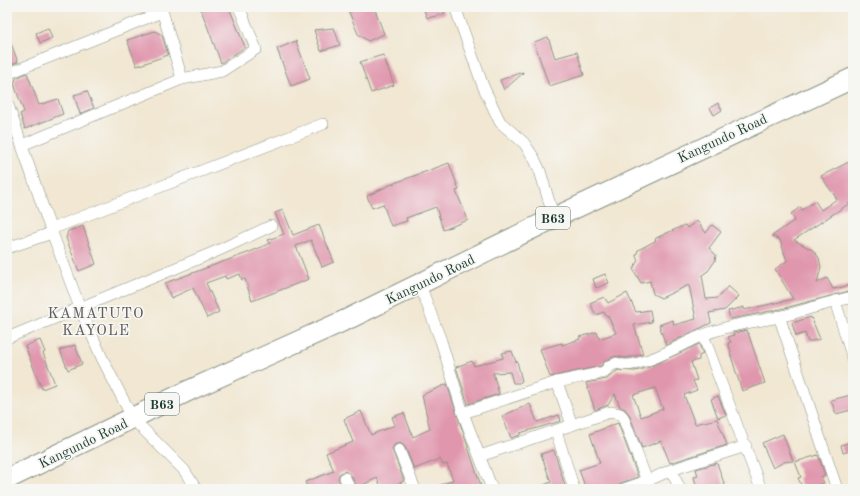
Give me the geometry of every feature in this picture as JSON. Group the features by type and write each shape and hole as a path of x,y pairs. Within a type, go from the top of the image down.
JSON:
{"highway":[{"name":"Kangundo Road","path":"7,479 190,390 350,318 556,217 853,78"}],"street":[{"path":"22,145 182,79 222,71 256,49 239,7"},
{"path":"455,7 483,86 500,122 524,143 534,158 540,171 551,208 556,217"},
{"path":"7,74 162,10 182,79"},
{"path":"7,102 80,308 102,358 133,419 184,470 196,489"},
{"path":"7,248 323,124"},
{"path":"7,338 217,251 272,226"},
{"path":"420,285 441,340 463,413 492,489"},
{"path":"463,413 557,382 605,372 608,367 617,363 621,366 639,363 703,335 734,324 779,316 853,297"},
{"path":"835,301 853,359"},
{"path":"779,316 837,489"},
{"path":"703,335 761,489"},
{"path":"557,382 572,425"},
{"path":"480,456 610,412 620,414 623,417 647,481"},
{"path":"556,431 574,489"},
{"path":"624,489 647,481 671,470 746,446"},
{"path":"399,450 416,489"},
{"path":"671,470 680,489"},
{"path":"345,478 350,489"}],"building":[{"path":"200,7 229,7 245,47 221,63"},
{"path":"347,7 374,7 384,34 368,41 358,34"},
{"path":"423,7 442,7 445,14 427,18"},
{"path":"48,28 52,38 40,43 36,33"},
{"path":"334,28 340,45 321,51 314,30"},
{"path":"155,31 162,35 168,55 137,66 127,40"},
{"path":"7,33 18,62 7,66"},
{"path":"548,37 555,58 577,52 584,75 549,86 534,42"},
{"path":"296,41 310,79 291,86 277,49"},
{"path":"383,55 394,85 371,93 360,62"},
{"path":"27,73 39,105 58,99 63,114 25,129 20,114 24,112 14,84 16,78"},
{"path":"523,73 504,90 500,80"},
{"path":"87,91 94,108 80,114 74,95"},
{"path":"718,103 722,110 714,115 710,108"},
{"path":"853,160 853,201 794,240 814,251 819,258 821,267 817,283 827,278 833,289 852,285 853,290 781,309 730,319 728,311 744,307 744,310 793,299 775,269 787,261 780,240 772,236 795,220 791,214 800,207 802,210 815,201 821,210 837,199 821,176"},
{"path":"449,163 459,190 456,191 468,220 443,230 436,207 406,218 407,221 391,226 383,204 372,208 367,196 392,184"},
{"path":"283,210 293,235 319,225 334,262 322,267 311,240 296,246 309,279 252,301 245,279 242,280 240,274 226,279 225,276 206,283 219,312 207,318 193,288 171,298 165,283 250,252 270,243 268,240 284,234 275,213"},
{"path":"697,221 706,233 712,225 721,232 709,248 716,255 715,261 708,271 702,275 706,299 718,298 728,286 739,296 725,310 709,313 711,323 666,345 659,325 673,320 674,325 696,319 689,285 661,298 653,294 650,281 641,283 633,269 638,260 636,256 638,250 655,241 656,238 685,225 687,228"},
{"path":"83,226 96,264 79,271 66,238 68,231"},
{"path":"605,274 609,283 596,288 593,279"},
{"path":"627,293 636,312 650,310 652,322 634,325 643,354 625,358 615,356 605,361 601,366 550,377 540,349 562,343 562,345 580,339 579,337 597,332 599,339 616,333 608,316 606,316 604,312 596,315 590,303 604,297 608,303"},
{"path":"811,317 820,339 808,342 805,333 796,336 792,323"},
{"path":"747,330 765,383 742,391 730,353 728,343 731,342 728,337 734,335 733,333"},
{"path":"40,340 45,352 43,353 55,384 42,389 25,346"},
{"path":"699,344 703,354 699,356 699,360 691,362 697,380 693,381 697,390 684,395 695,424 717,419 727,445 670,463 661,441 642,448 629,414 625,409 620,407 615,394 608,405 595,410 586,383 607,379 618,370 635,371 647,368","holes":["655,388 663,409 641,417 633,395"]},
{"path":"75,345 82,364 68,370 60,350"},
{"path":"512,351 516,362 517,361 522,381 519,383 513,383 510,372 493,373 499,394 468,404 456,367 472,361 474,366 503,358 502,353"},
{"path":"447,384 482,489 432,489 453,480 447,464 443,465 440,459 414,469 405,447 400,443 394,445 392,449 404,481 387,489 382,489 377,478 357,488 351,475 345,471 339,474 338,478 340,484 329,489 308,489 305,482 334,471 326,453 353,442 344,419 361,411 371,435 395,425 392,417 404,413 413,437 430,429 422,395"},
{"path":"851,395 853,406 850,406 851,410 836,414 831,400"},
{"path":"718,396 726,415 718,418 711,399"},
{"path":"530,404 537,422 559,415 561,421 520,433 520,435 511,438 502,416"},
{"path":"618,423 638,477 621,483 617,489 586,489 579,470 600,463 590,434"},
{"path":"783,434 793,461 784,462 773,468 762,443"},
{"path":"853,441 853,450 843,453 841,445"},
{"path":"554,450 566,489 535,489 551,482 541,454"},
{"path":"818,455 825,475 821,477 824,483 819,485 820,489 803,489 798,478 801,477 795,462"},
{"path":"717,463 726,489 697,489 694,477 698,476 696,469"}],"district":[{"name":"KAMATUTO KAYOLE","path":"96,322"}]}
